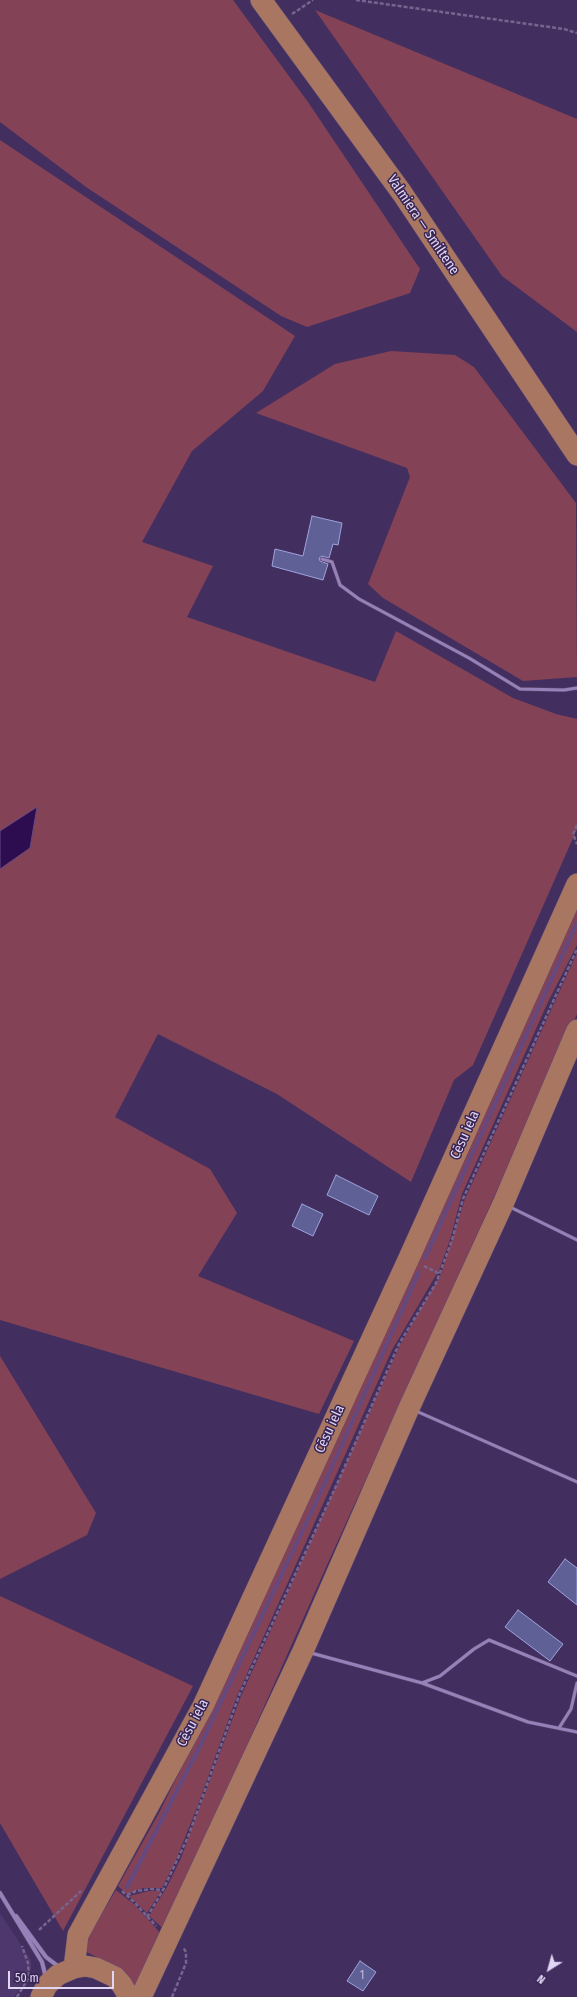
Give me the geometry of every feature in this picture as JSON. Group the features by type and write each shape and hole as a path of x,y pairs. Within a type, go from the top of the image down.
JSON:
{"main road":[{"name":"Valmiera — Smiltene","path":"261,0 402,193 577,455"},
{"name":"Cēsu iela","path":"69,1970 78,1935 202,1706 413,1251 577,884"},
{"path":"141,1997 303,1651 409,1408 503,1204 577,1030"},
{"path":"44,1991 69,1970 90,1967 106,1972 122,1985 129,1997"}],"street":[{"path":"0,1893 42,1962 44,1991"},
{"path":"6,1903 32,1935 46,1957 69,1970"}],"lane":[{"path":"322,559 332,562 340,585 359,599 457,651 520,689 564,690 577,688"},
{"path":"503,1204 577,1240"},
{"path":"409,1408 577,1482"},
{"path":"422,1683 440,1676 474,1649 489,1640 577,1676"},
{"path":"303,1651 422,1683 528,1722 577,1732"},
{"path":"559,1728 571,1709 577,1683"}],"path":[{"path":"278,23 314,0"},
{"path":"356,0 564,29 577,33"},
{"path":"577,825 573,834 577,844"},
{"path":"147,1917 163,1890 188,1837 240,1693 337,1484 399,1344 436,1283 452,1240 463,1199 577,949"},
{"path":"117,1888 127,1896 159,1929"},
{"path":"39,1930 84,1889"},
{"path":"127,1896 136,1891 151,1889 163,1890"},
{"path":"172,1997 186,1963 186,1952 181,1943"},
{"path":"17,1997 29,1977 28,1963 21,1947 24,1945"}],"shaded area":[{"path":"0,0 233,0 308,102 420,269 410,293 307,327 281,316 86,187 0,122"},
{"path":"315,10 577,119 577,332 502,276"},
{"path":"0,140 295,336 263,391 192,451 142,542 213,566 187,617 375,682 396,631 513,698 556,714 577,719 577,829 473,1065 454,1080 411,1182 277,1094 158,1034 115,1117 210,1169 237,1213 198,1276 354,1341 319,1414 0,1320"},
{"path":"391,351 455,355 474,367 576,503 577,677 523,681 383,598 368,584 410,477 407,468 256,413 335,364"},
{"path":"37,807 30,848 0,869 0,831"},
{"path":"577,907 577,945 548,1002 462,1194 450,1240 439,1270 392,1350 237,1696 198,1805 176,1860 162,1888 143,1888 127,1894 118,1886 159,1813 226,1677"},
{"path":"577,953 577,1014 331,1556 165,1930 149,1916 167,1887 181,1858 241,1696 400,1345 441,1274 465,1199"},
{"path":"0,1356 96,1513 87,1535 0,1579"},
{"path":"0,1596 193,1686 63,1931 0,1823"},
{"path":"116,1890 135,1905 162,1935 138,1989 102,1960 81,1949"},
{"path":"149,1891 161,1891 147,1913 129,1896"},
{"path":"0,1913 31,1960 31,1970 14,1997 0,1997"}],"building":[{"path":"312,516 342,523 338,545 333,544 329,558 322,556 319,558 320,561 328,564 323,580 272,566 275,549 303,556"},
{"path":"336,1175 378,1196 369,1215 327,1195"},
{"path":"302,1204 323,1214 313,1236 292,1226"},
{"path":"565,1559 577,1568 577,1605 548,1582"},
{"path":"518,1610 563,1644 550,1661 505,1627"},
{"path":"360,1961 376,1972 363,1991 347,1981"}],"waterway":[{"path":"425,1258 577,923"},
{"path":"127,1887 200,1746 317,1500 419,1272"}]}
